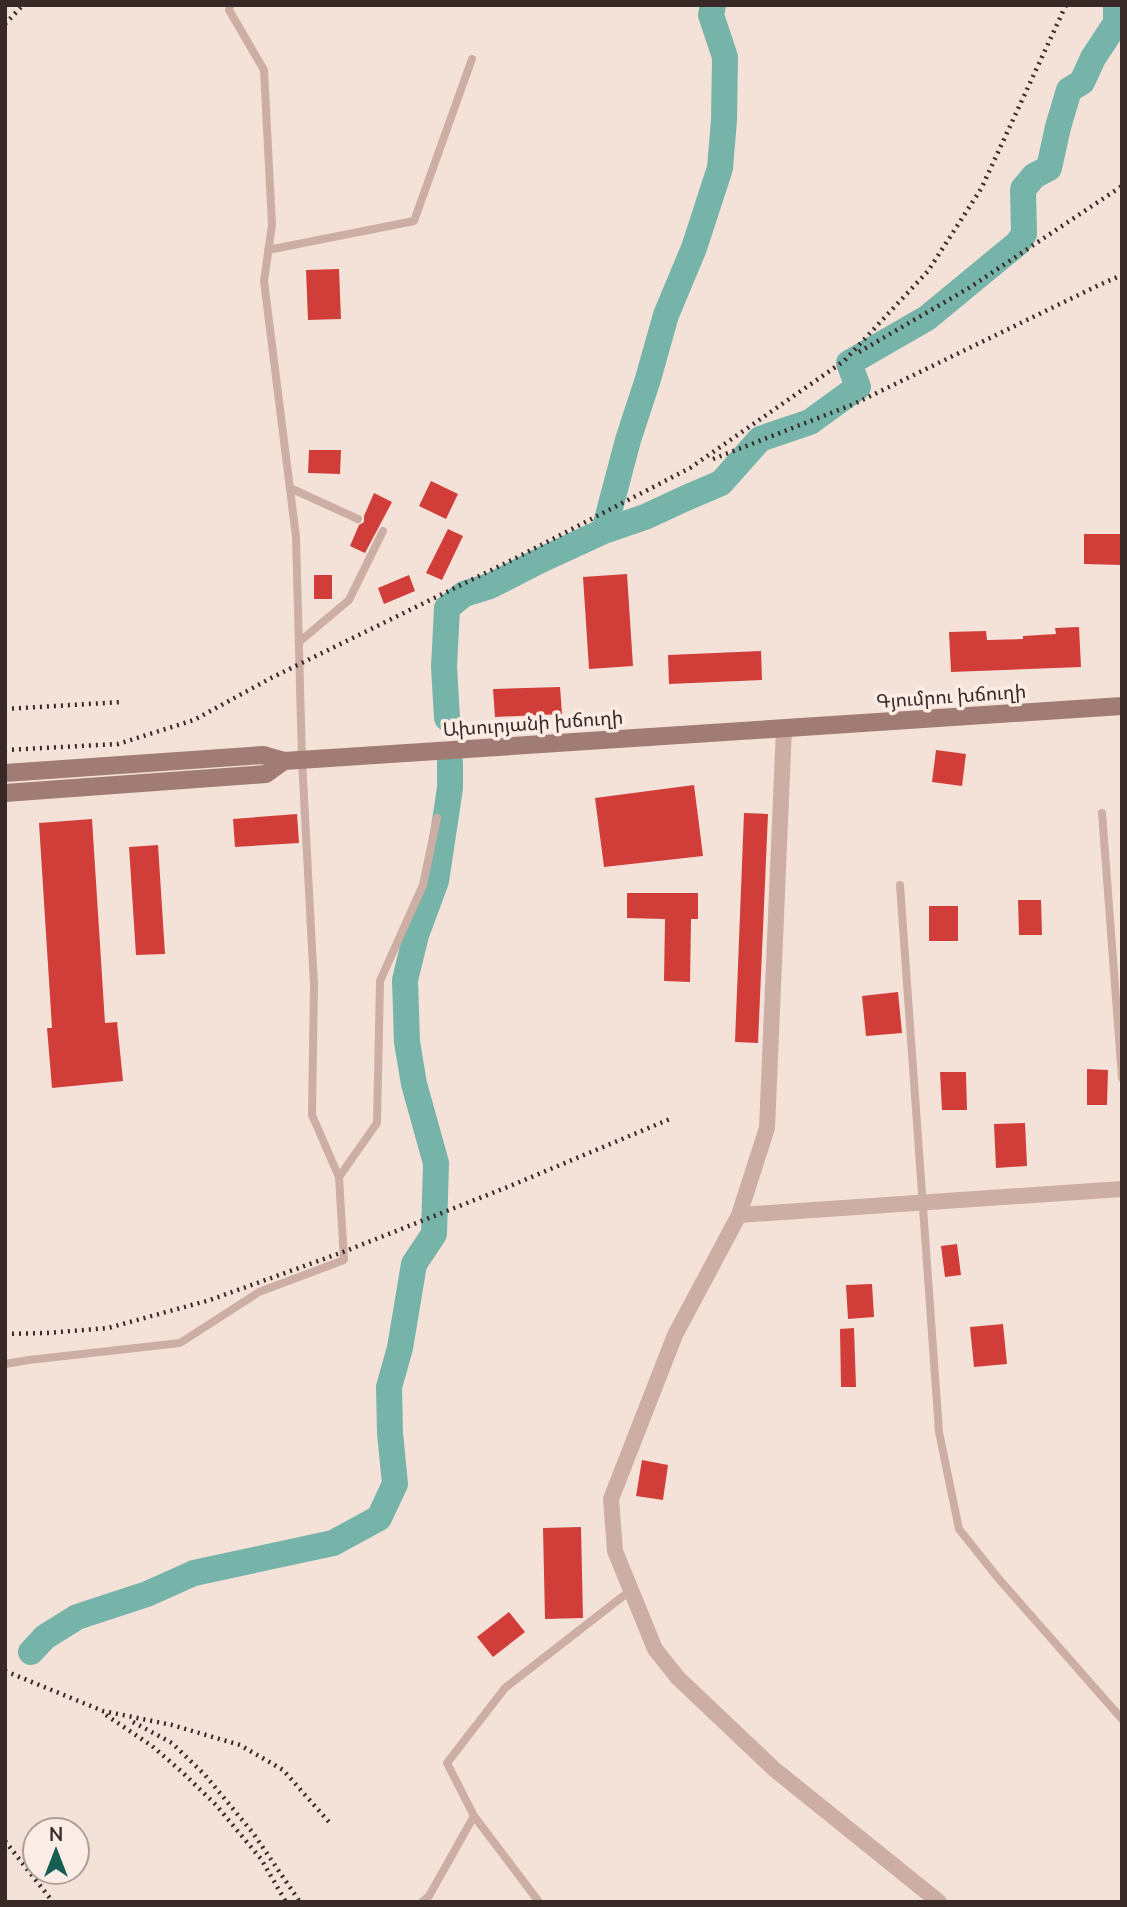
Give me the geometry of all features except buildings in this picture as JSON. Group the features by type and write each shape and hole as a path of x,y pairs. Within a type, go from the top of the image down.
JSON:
{"main road":[{"name":"Գյումրու խճուղի","path":"784,727 1122,706"},
{"name":"Ախուրյանի խճուղի","path":"5,773 263,755 293,761 784,727"},
{"name":"Ախուրյանի խճուղի","path":"5,793 266,774 293,761"}],"street":[{"path":"784,727 767,1128 739,1215 675,1335 611,1499 615,1551 655,1649 678,1678 774,1769 939,1902"},
{"path":"739,1215 1122,1189"}],"lane":[{"path":"5,1364 180,1343 258,1292 344,1260 339,1177 312,1115 314,985 293,761 299,642 296,537 264,281 272,225 264,70 229,10 230,5"},
{"path":"268,250 414,220 472,59"},
{"path":"290,488 358,519"},
{"path":"299,642 349,600 383,531"},
{"path":"1102,813 1122,1079"},
{"path":"339,1177 377,1123 380,981 423,886 437,818"},
{"path":"900,885 939,1432 959,1529 998,1578 1122,1719"},
{"path":"539,1902 474,1816 447,1763 505,1688 631,1590"},
{"path":"422,1902 429,1896 474,1816"}],"waterway":[{"path":"604,531 666,315 694,248 720,168 725,57 711,15 713,5"},
{"path":"447,718 444,667 447,608 464,594 490,586 604,531 645,517 721,483 760,439 810,422 858,387 849,363 927,318 1018,243 1024,234 1023,189 1034,176 1049,168 1069,90 1082,82 1093,58 1116,23 1116,5"},
{"path":"31,1652 45,1637 77,1617 147,1594 194,1573 333,1543 379,1518 395,1484 389,1387 400,1348 414,1264 434,1234 436,1163 414,1084 407,1042 405,980 416,935 436,881 450,788 450,762"}],"railway":[{"path":"5,24 23,5"},
{"path":"5,750 118,744 194,720 271,678 516,558 690,468 844,361 928,271 981,189 1066,5"},
{"path":"859,352 969,288 1122,186"},
{"path":"713,459 854,404 1122,275"},
{"path":"5,709 122,702"},
{"path":"5,1334 108,1328 210,1300 343,1252 670,1119"},
{"path":"5,1671 103,1711 172,1725 240,1745 283,1770 329,1822"},
{"path":"106,1715 152,1746 216,1805 261,1859 286,1902"},
{"path":"133,1722 172,1743 205,1775 253,1833 300,1902"},
{"path":"5,1841 53,1902"}]}
